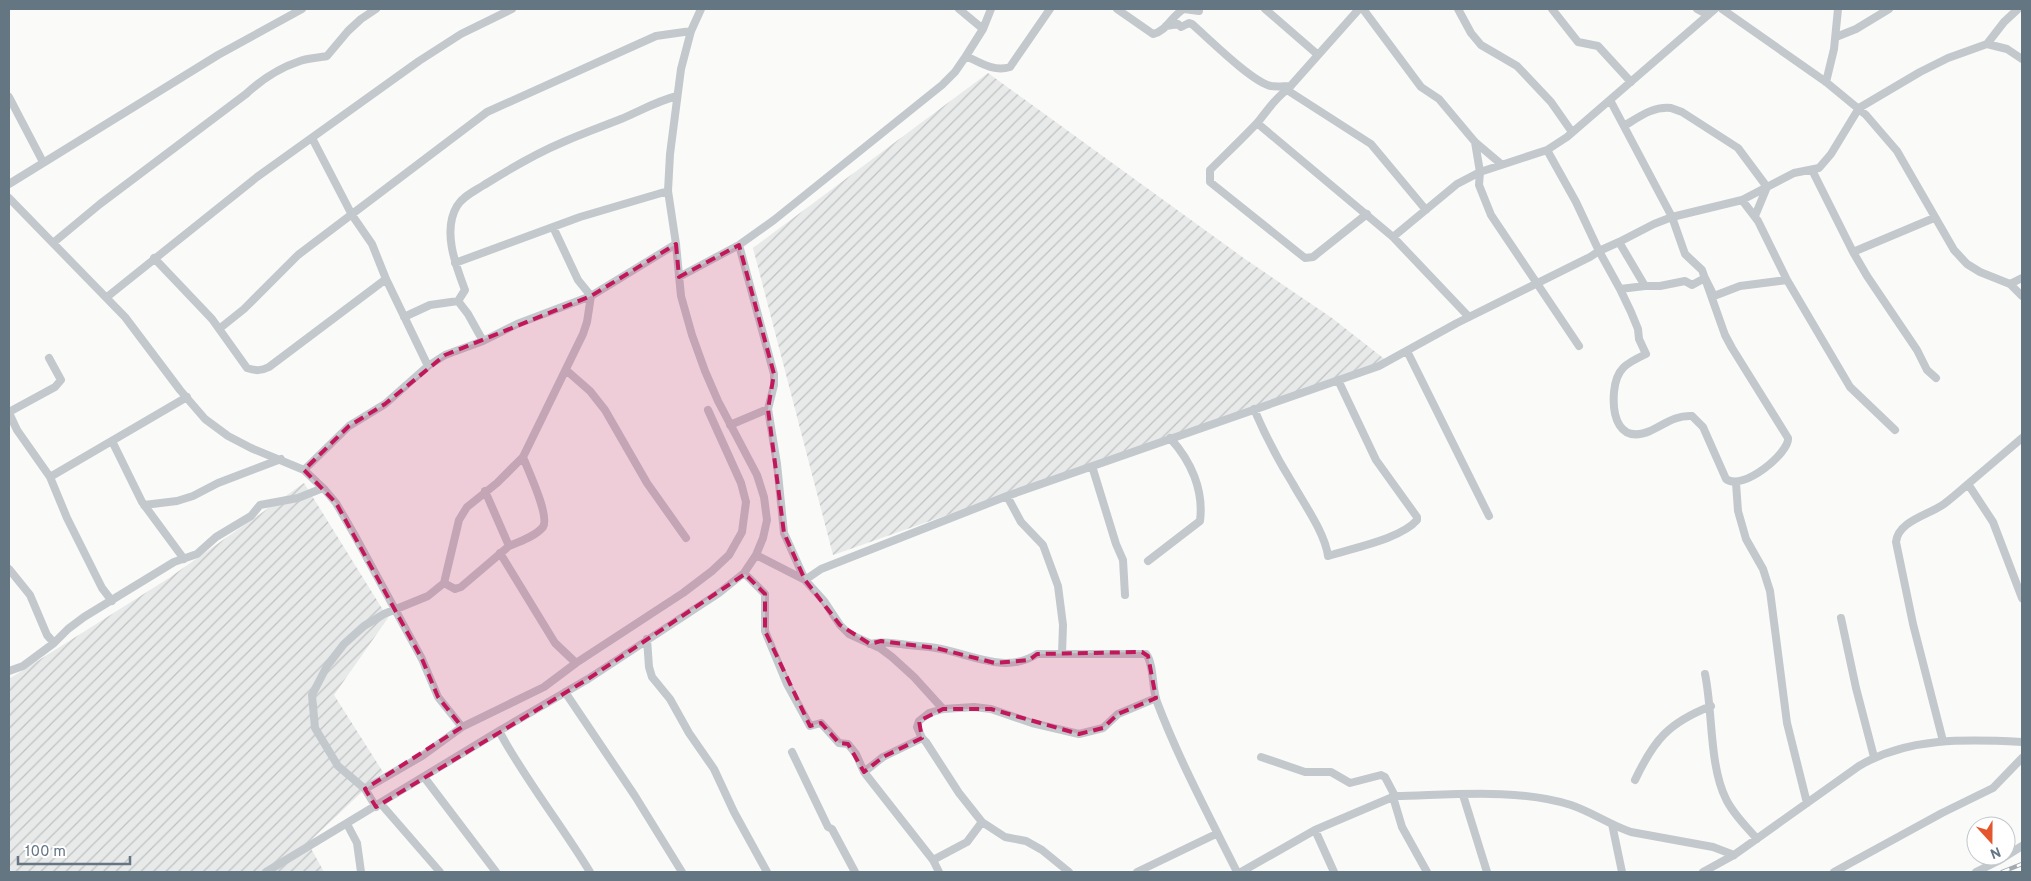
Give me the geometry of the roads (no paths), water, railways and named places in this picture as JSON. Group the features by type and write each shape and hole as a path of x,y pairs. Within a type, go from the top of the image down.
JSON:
{"street":[{"path":"9,184 218,56 302,9"},
{"path":"53,243 100,204 246,94 260,81 276,71 301,60 327,56 348,30 376,9"},
{"path":"107,297 257,177 440,46 512,9"},
{"path":"266,872 588,679 719,593 744,573 756,555 763,538 767,520 764,496 757,475 730,425 705,371 692,335 681,296 668,191 677,96 691,31 701,9"},
{"path":"959,9 983,29"},
{"path":"679,277 739,245 774,220 942,86 966,56 983,29 991,9"},
{"path":"966,56 994,69 1002,70 1010,67 1050,9"},
{"path":"1117,9 1153,34 1158,33 1166,26 1178,12 1184,9 1199,11"},
{"path":"1265,9 1317,54"},
{"path":"1359,9 1317,54 1289,88 1280,94 1257,123 1210,170 1210,182 1305,258 1312,258 1366,214"},
{"path":"1363,9 1418,83 1439,99 1475,142 1500,164"},
{"path":"1458,9 1471,33 1481,45 1517,66 1551,102 1572,132"},
{"path":"1552,9 1578,42 1598,46 1631,82"},
{"path":"1697,9 1708,15"},
{"path":"1393,237 1457,184 1500,164 1546,150 1572,132 1714,9"},
{"path":"1722,9 1826,82 1859,108 1884,134 1896,151 1954,250 1967,264 1980,272 2010,284 2022,296"},
{"path":"1826,82 1836,37 1838,9"},
{"path":"1836,37 1856,29 1888,9"},
{"path":"1987,44 2004,22 2018,9"},
{"path":"1166,26 1178,24 1181,27 1189,23 1192,24 1247,72 1270,86 1289,88 1371,144 1426,210"},
{"path":"219,329 244,309 298,255 487,112 656,36 691,31"},
{"path":"805,580 820,569 1007,496 1379,366 1469,317 1579,264 1599,251 1654,224 1742,200 1801,170 1819,168 1825,162 1859,108 1932,65 1966,50 1987,44 2007,49 2022,59"},
{"path":"404,317 430,305 458,301 465,290 455,263 451,240 452,224 457,206 466,196 559,144 662,100 677,96"},
{"path":"9,97 43,162"},
{"path":"1546,150 1576,202 1599,251 1620,288 1638,329 1639,340 1646,354 1625,364 1617,378 1614,391 1614,415 1619,427 1625,432 1635,434 1649,431 1675,418 1692,416 1703,427 1726,479 1736,483 1747,479 1766,467 1788,442 1725,334 1702,270 1685,254 1672,218 1610,100"},
{"path":"1624,126 1650,110 1661,107 1682,112 1738,148 1767,187"},
{"path":"1257,123 1393,237 1469,317"},
{"path":"312,138 352,215 372,244 386,279 428,366"},
{"path":"1475,142 1480,172 1480,190 1491,215 1579,346"},
{"path":"1812,170 1853,252 1928,370 1936,378"},
{"path":"1755,216 1767,187"},
{"path":"455,263 580,217 668,191"},
{"path":"9,198 107,297 205,419 228,436 251,448 304,470 336,503 422,659 438,697 462,726"},
{"path":"1742,200 1755,216 1787,280 1850,387 1896,430"},
{"path":"1853,252 1934,218"},
{"path":"440,872 365,789 338,766 315,728 312,695 327,666 344,644 364,626 395,609 428,596 444,583 459,520 467,507 497,483 524,457 587,322 591,296 578,280 553,228"},
{"path":"1619,242 1645,286"},
{"path":"304,470 349,426 385,404 428,366 517,324 591,296 676,244"},
{"path":"739,245 774,374 774,385 768,409 777,464 784,533 805,580 824,601 840,625 849,634 880,648 904,667 943,709"},
{"path":"154,258 196,300 247,368 262,370 269,367 386,279"},
{"path":"1705,278 1714,296 1740,286 1787,280"},
{"path":"1620,288 1660,286 1685,282 1692,285 1705,278"},
{"path":"2010,284 2022,278"},
{"path":"458,301 468,314 483,341"},
{"path":"1407,351 1489,516"},
{"path":"49,358 61,380 55,387 9,413 17,430 50,477 67,518 102,588 112,602"},
{"path":"566,370 590,391 605,410 647,483 686,538"},
{"path":"1254,409 1270,443 1318,529 1328,556 1385,540 1412,525 1417,520 1417,517 1376,460 1338,380"},
{"path":"50,477 187,396"},
{"path":"730,425 768,409"},
{"path":"365,789 422,756 462,726 544,687 576,663 640,623 652,612 695,584 729,555 739,538 745,520 744,491 708,410"},
{"path":"1148,561 1200,521 1201,506 1193,473 1183,452 1170,438"},
{"path":"1943,741 1913,624 1896,542 1897,537 1904,526 1944,504 2022,438"},
{"path":"112,441 144,505 184,559"},
{"path":"444,583 455,589 461,587 509,546 542,528 545,521 543,510 524,457"},
{"path":"144,505 185,499 281,459"},
{"path":"1092,466 1116,544 1123,560 1125,594"},
{"path":"1736,483 1738,511 1746,539 1762,569 1770,591 1787,723 1807,803"},
{"path":"1968,484 1993,522 2022,598"},
{"path":"9,672 23,666 54,643 68,629 174,562 197,554 216,537 251,516 260,505 298,498 323,488"},
{"path":"485,491 509,546"},
{"path":"1007,496 1021,522 1043,545 1058,586 1063,625 1062,654"},
{"path":"500,553 550,636 562,651 576,663"},
{"path":"756,555 805,580"},
{"path":"9,569 30,595 47,635 54,643"},
{"path":"744,573 765,594 765,631 787,684 810,726 821,723 839,744 848,744 856,754 864,772 933,860 939,872"},
{"path":"1841,618 1856,688 1874,757"},
{"path":"647,639 649,667 652,677 670,699 689,733 708,759 767,872"},
{"path":"870,644 881,641 936,648 995,663 1029,660 1037,654 1146,654 1149,660 1156,698 1216,834 1237,872"},
{"path":"1706,674 1716,767 1726,800 1757,839"},
{"path":"565,692 636,796 682,872"},
{"path":"1069,872 1026,841 1005,837 982,822 959,793 922,738 917,727 919,721 929,713 943,709 974,707 1079,734 1103,728 1118,714 1156,698"},
{"path":"1635,780 1652,747 1666,730 1686,717 1710,706"},
{"path":"499,731 516,762 590,872"},
{"path":"864,772 883,757 922,738"},
{"path":"1703,872 1734,855 1874,757 1920,744 1943,741 2022,742"},
{"path":"792,752 828,827 832,829 854,872"},
{"path":"1261,757 1305,772 1331,772 1350,783 1381,775 1385,777 1394,796 1405,833 1427,872"},
{"path":"1834,872 1942,813 1993,788 2022,758"},
{"path":"424,777 496,872"},
{"path":"1463,795 1487,872"},
{"path":"1241,872 1315,830 1394,796 1521,796 1544,799 1577,808 1631,832 1713,847 1734,855"},
{"path":"933,860 967,842 982,822"},
{"path":"347,824 357,843 361,872"},
{"path":"1612,824 1622,872"},
{"path":"1315,830 1334,872"},
{"path":"1140,871 1216,834"},
{"path":"1976,872 1988,866"}],"railway":[{"path":"2002,872 2022,864"}]}
